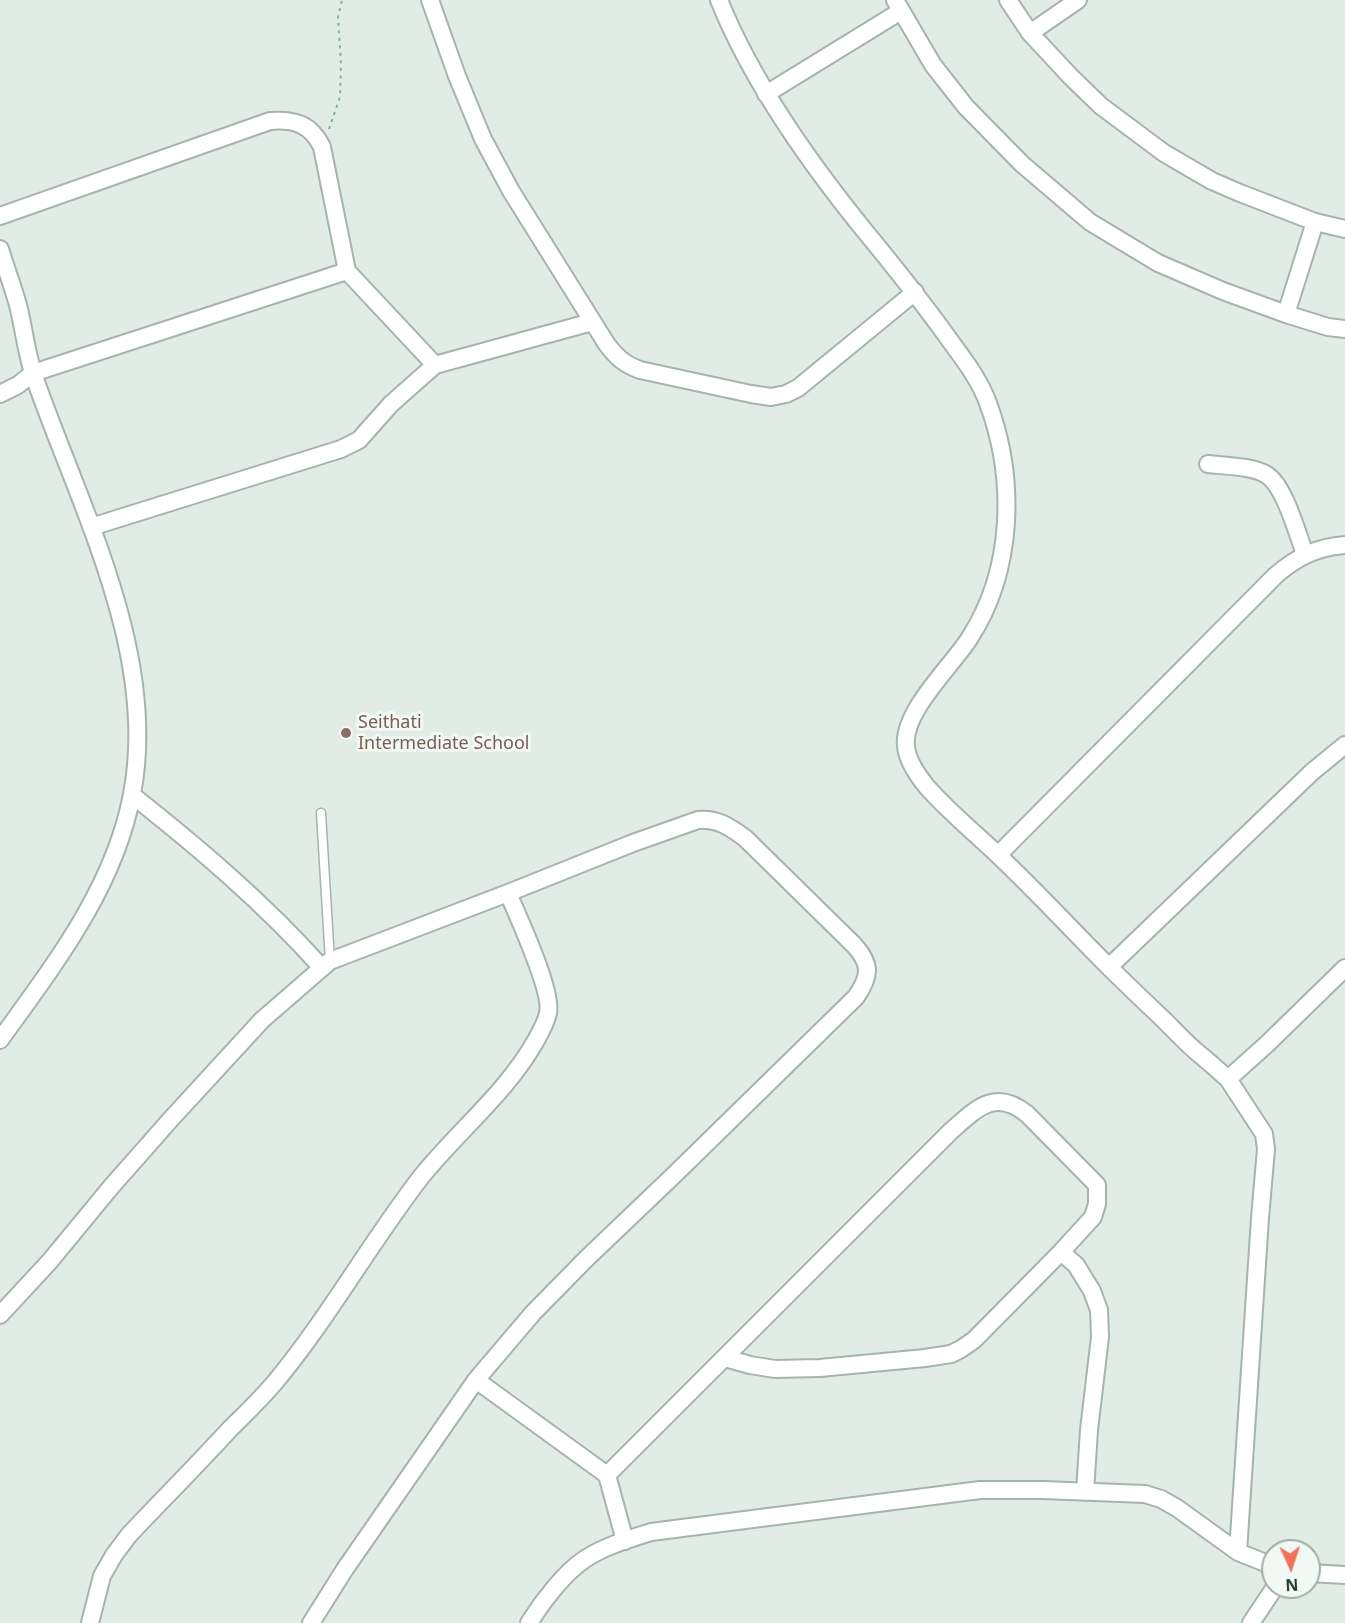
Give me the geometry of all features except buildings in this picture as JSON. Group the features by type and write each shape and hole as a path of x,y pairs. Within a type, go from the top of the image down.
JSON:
{"street":[{"path":"430,0 457,76 483,139 511,191 592,322 617,358 627,365 640,370 751,394 771,397 786,394 798,388 915,292"},
{"path":"719,0 737,41 766,94 831,188 915,292 977,379 994,419 1005,467 1006,533 998,578 970,638 918,706 907,727 906,747 912,767 925,785 949,810 998,855 1109,968 1228,1079 1264,1134 1266,1149 1238,1552"},
{"path":"1008,0 1030,33 1050,56 1101,106 1164,153 1212,181 1289,213 1345,229"},
{"path":"1030,33 1078,0"},
{"path":"766,94 898,6 933,65 966,107 1022,164 1090,222 1158,263 1223,291 1286,314 1328,327 1345,329"},
{"path":"0,216 270,121 285,120 298,123 310,129 322,147 347,271 435,364"},
{"path":"1286,314 1315,222"},
{"path":"0,249 18,306 33,373 91,527 119,612 129,653 137,704 138,753 132,795 122,835 98,893 60,957 0,1040"},
{"path":"0,394 18,385 33,373 347,271"},
{"path":"91,527 341,449 360,440 391,404 435,364 592,322"},
{"path":"1208,464 1247,468 1267,475 1283,494 1305,554"},
{"path":"998,855 1288,564 1319,549 1345,545"},
{"path":"1109,968 1312,772 1345,745"},
{"path":"132,795 224,872 297,941 326,965"},
{"path":"0,1315 50,1261 163,1127 262,1020 326,965 633,843 698,820 708,819 730,827 745,838 854,945 864,956 867,964 864,986 856,997 532,1313 476,1380 345,1569 311,1623"},
{"path":"90,1623 102,1576 129,1535 276,1382 421,1177 506,1083 531,1050 549,1011 549,998 508,893"},
{"path":"1228,1079 1345,968"},
{"path":"606,1475 951,1131 983,1105 1009,1102 1018,1106 1097,1185 1097,1204 1093,1217 974,1340 951,1354 797,1370 750,1365 725,1358"},
{"path":"1061,1252 1076,1265 1092,1291 1099,1310 1100,1337 1089,1430 1085,1492"},
{"path":"476,1380 606,1475 625,1541"},
{"path":"529,1623 561,1581 584,1559 651,1532 980,1490 1145,1494 1161,1499 1177,1508 1238,1552 1261,1561"},
{"path":"1321,1574 1345,1575"},
{"path":"1251,1623 1267,1599"}],"lane":[{"path":"321,813 326,965"}],"path":[{"path":"322,147 340,97 341,64 338,17 342,0"}],"place":[{"name":"Seithati Intermediate School","path":"346,733"}]}
